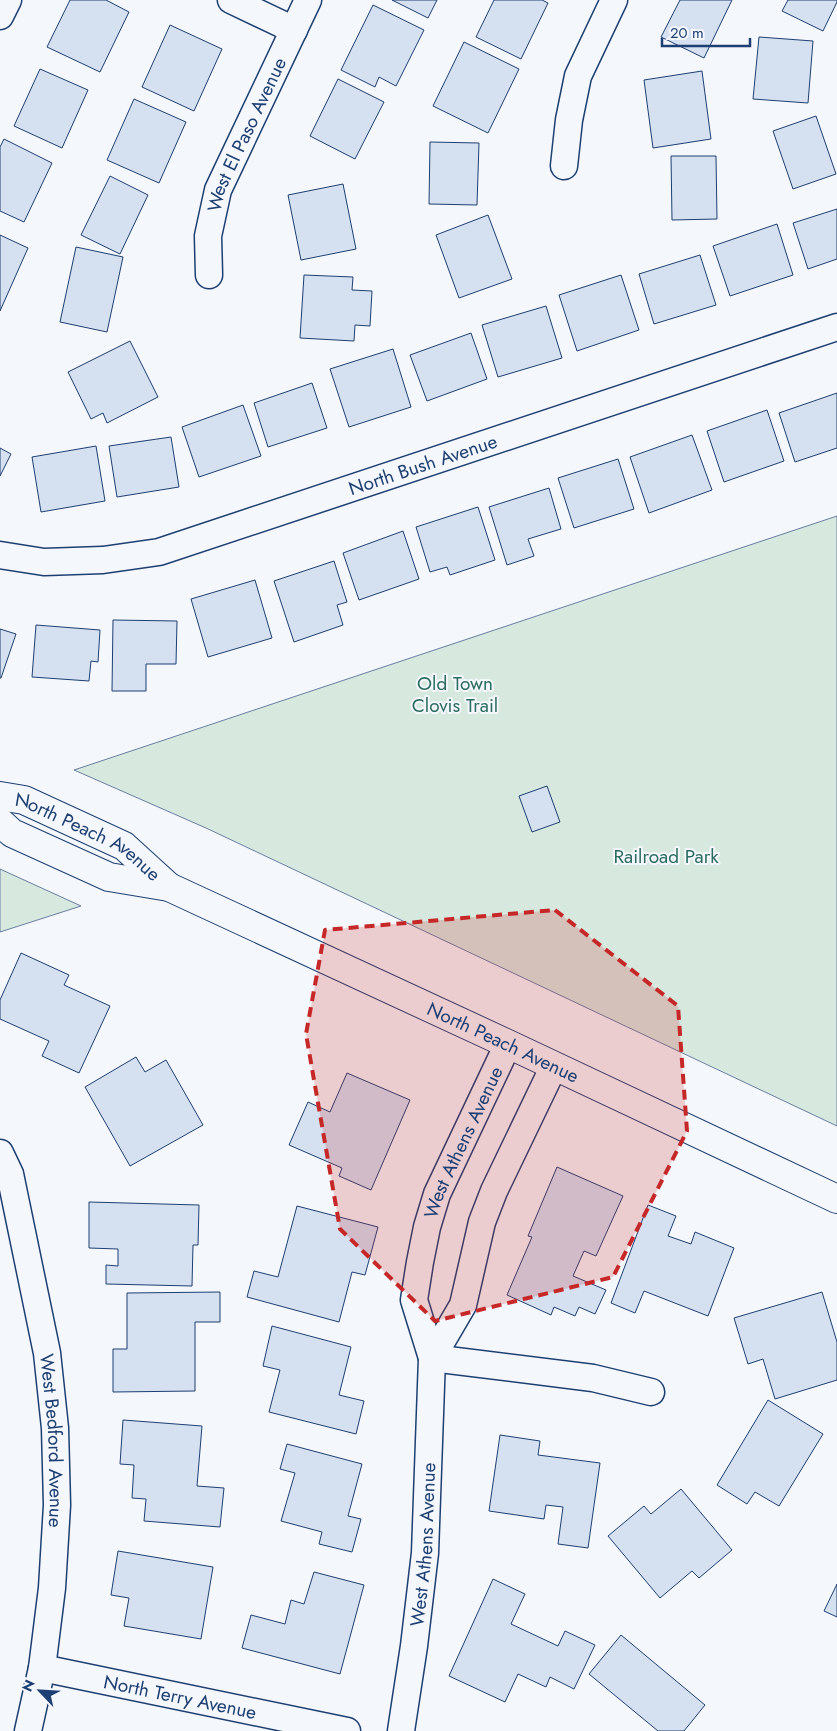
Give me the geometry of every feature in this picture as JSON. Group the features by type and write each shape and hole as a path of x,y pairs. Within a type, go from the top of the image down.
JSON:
{"street":[{"path":"0,16 8,0"},
{"path":"231,0 294,30"},
{"name":"West El Paso Avenue","path":"209,275 208,236 218,190 308,0"},
{"path":"564,166 569,120 578,76 614,0"},
{"name":"North Bush Avenue","path":"0,555 44,562 103,560 159,552 837,327"},
{"name":"North Peach Avenue","path":"0,796 24,800 124,846 169,887"},
{"name":"North Peach Avenue","path":"0,822 12,833 109,878 169,887 837,1199"},
{"name":"West Athens Avenue","path":"400,1731 414,1646 425,1553 432,1358 414,1300 427,1227 438,1194 508,1044"},
{"name":"West Athens Avenue","path":"432,1358 463,1305 482,1222 494,1191 554,1066"},
{"name":"West Bedford Avenue","path":"0,1153 10,1174 47,1353 55,1428 57,1505 53,1578 42,1668 28,1731"},
{"path":"432,1358 593,1378 651,1392"},
{"name":"North Terry Avenue","path":"42,1668 347,1731"}],"highlighted area":[{"path":"555,910 678,1006 687,1131 613,1277 435,1321 340,1229 306,1034 325,930"}],"green space":[{"name":"Railroad Park","path":"837,516 837,1126 206,828 74,770"},
{"path":"0,869 81,906 0,932"}],"building":[{"path":"70,0 106,0 129,12 100,72 47,47"},
{"path":"392,0 437,0 428,18"},
{"path":"494,0 542,0 548,3 521,59 476,37"},
{"path":"680,0 732,0 704,58 661,37"},
{"path":"788,0 837,0 837,2 823,31 782,11"},
{"path":"373,5 424,30 396,86 379,77 375,87 341,70"},
{"path":"170,25 222,49 194,111 142,87"},
{"path":"759,37 813,41 808,103 753,99"},
{"path":"464,42 519,69 488,133 433,106"},
{"path":"40,69 88,90 62,148 14,126"},
{"path":"702,71 711,139 653,148 644,80"},
{"path":"338,79 384,102 355,159 310,136"},
{"path":"134,99 186,122 159,183 107,160"},
{"path":"816,116 836,174 793,189 773,131"},
{"path":"4,139 52,163 24,222 0,211 0,147"},
{"path":"430,142 479,143 477,205 429,204"},
{"path":"671,156 716,156 717,219 672,220"},
{"path":"110,176 148,195 120,254 81,235"},
{"path":"343,184 356,249 301,260 288,195"},
{"path":"837,209 837,259 808,269 793,223"},
{"path":"488,215 512,279 459,298 436,235"},
{"path":"777,224 793,275 730,296 713,246"},
{"path":"0,235 28,248 0,311"},
{"path":"76,247 123,257 107,332 60,322"},
{"path":"700,255 716,305 654,324 639,274"},
{"path":"304,275 353,277 352,290 372,291 370,326 355,325 354,341 300,338"},
{"path":"621,275 639,330 577,351 559,295"},
{"path":"546,306 562,358 498,377 482,325"},
{"path":"471,333 487,379 427,401 410,355"},
{"path":"130,341 158,397 107,423 103,413 91,419 68,372"},
{"path":"393,349 411,407 349,427 330,369"},
{"path":"312,383 327,428 268,447 254,403"},
{"path":"837,393 837,448 795,462 779,413"},
{"path":"243,405 261,456 199,477 182,427"},
{"path":"767,410 784,461 724,482 707,431"},
{"path":"692,435 712,490 649,513 630,457"},
{"path":"171,437 179,487 117,497 109,446"},
{"path":"96,446 105,501 41,512 32,457"},
{"path":"0,448 11,454 0,476"},
{"path":"618,459 634,509 574,528 558,478"},
{"path":"549,488 561,529 528,539 534,556 507,565 489,507"},
{"path":"478,507 495,560 450,575 447,567 430,572 416,527"},
{"path":"403,531 419,579 359,600 343,553"},
{"path":"334,561 347,602 337,605 343,625 294,642 274,581"},
{"path":"255,580 272,638 208,657 191,599"},
{"path":"113,620 177,621 176,664 146,664 146,691 112,691"},
{"path":"36,625 100,630 98,662 91,661 89,681 32,677"},
{"path":"0,629 16,634 1,678 0,678"},
{"path":"547,786 560,822 532,832 519,796"},
{"path":"21,953 69,975 64,985 110,1006 79,1073 42,1056 49,1041 0,1019 0,1000"},
{"path":"136,1057 145,1072 166,1060 203,1125 130,1166 85,1087"},
{"path":"347,1073 410,1100 371,1190 339,1176 342,1168 289,1145 308,1102 330,1112"},
{"path":"557,1167 623,1196 596,1256 584,1251 573,1276 606,1290 595,1314 579,1307 575,1316 554,1307 551,1315 507,1295 532,1237 528,1236"},
{"path":"89,1202 199,1205 198,1245 193,1245 192,1286 106,1284 106,1265 118,1266 118,1249 89,1248"},
{"path":"648,1205 676,1216 668,1236 691,1244 695,1232 734,1248 708,1316 644,1291 635,1313 611,1303"},
{"path":"297,1206 378,1227 365,1275 352,1272 339,1322 247,1297 254,1271 278,1277"},
{"path":"220,1292 220,1322 195,1322 195,1391 113,1392 113,1349 127,1349 127,1293"},
{"path":"822,1292 837,1342 837,1380 775,1399 763,1359 748,1364 734,1318"},
{"path":"272,1326 351,1347 339,1395 364,1401 356,1434 269,1412 280,1370 263,1366"},
{"path":"768,1400 823,1434 779,1506 755,1492 747,1504 717,1485"},
{"path":"123,1420 202,1426 197,1486 224,1488 220,1527 144,1521 146,1499 132,1498 134,1465 120,1464"},
{"path":"500,1435 540,1441 538,1455 600,1463 588,1548 558,1544 563,1507 546,1505 544,1519 489,1511"},
{"path":"287,1444 362,1464 348,1516 361,1519 352,1552 319,1544 322,1532 281,1521 295,1473 280,1469"},
{"path":"681,1489 732,1550 699,1578 692,1571 660,1598 608,1536 644,1506 651,1514"},
{"path":"118,1551 213,1567 201,1639 124,1626 129,1598 111,1595"},
{"path":"314,1572 364,1585 340,1674 242,1648 251,1615 285,1624 291,1600 304,1604"},
{"path":"493,1579 525,1594 511,1624 558,1646 565,1631 595,1645 574,1689 550,1677 546,1687 518,1674 505,1702 449,1676"},
{"path":"837,1584 837,1617 824,1611"},
{"path":"621,1635 705,1705 684,1731 658,1731 589,1674"}],"park label":[{"name":"Old Town Clovis Trail","path":"455,694"}]}
